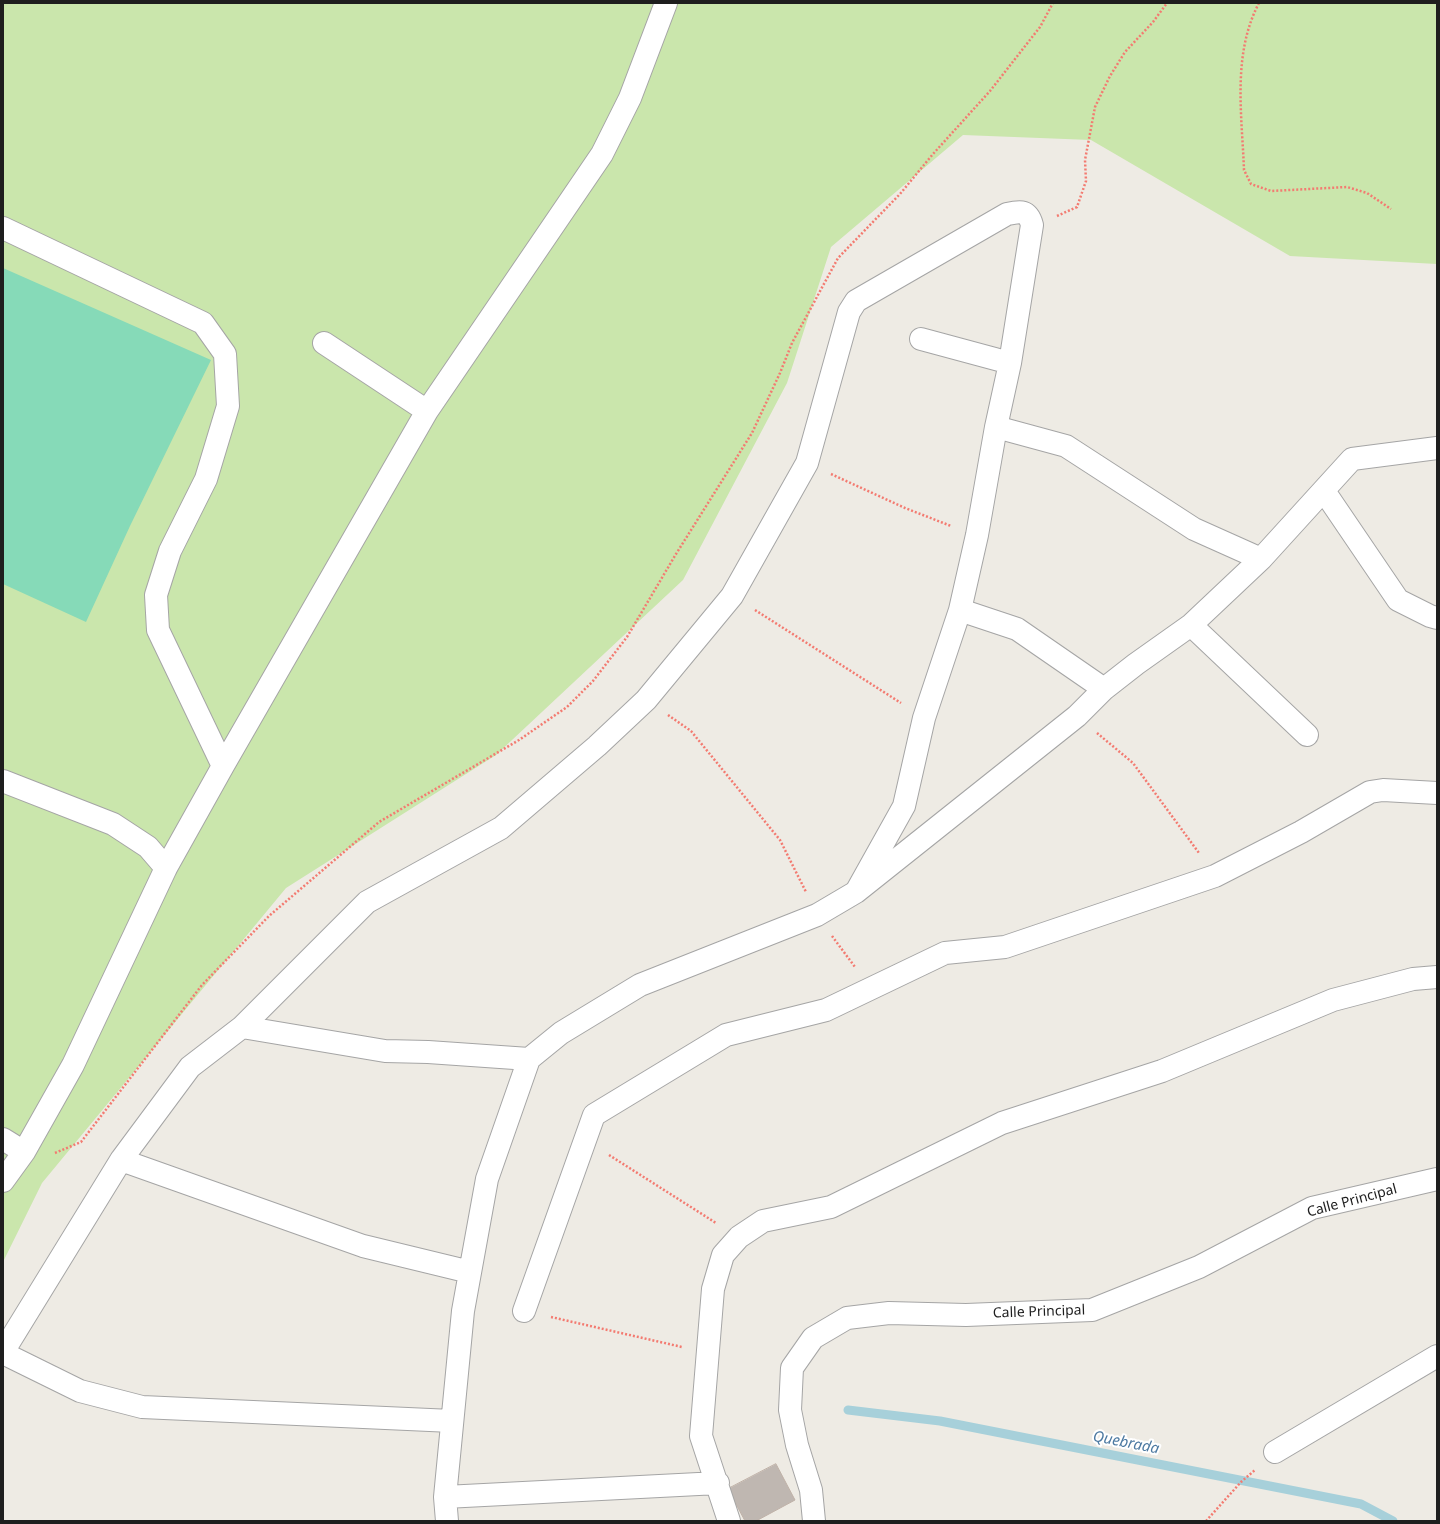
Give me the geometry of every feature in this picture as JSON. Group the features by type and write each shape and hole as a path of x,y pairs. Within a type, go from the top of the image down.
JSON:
{"street":[{"path":"3,1181 24,1152 73,1065 166,868 427,411 602,154 630,98 666,3"},
{"path":"452,1422 142,1407 80,1391 3,1353 121,1160 190,1067 242,1027 367,902 501,828 597,746 646,700 732,596 807,463 849,312 856,301 1007,214 1020,211 1026,213 1030,218 1032,225 1010,363 996,427 977,535 960,610 924,718 904,806 856,892"},
{"path":"3,228 203,322 225,354 228,406 206,479 170,551 156,595 158,630 223,766"},
{"path":"921,340 1010,363"},
{"path":"324,343 427,411"},
{"path":"996,427 1066,446 1194,529 1261,559"},
{"path":"447,1521 445,1497 463,1311 487,1179 529,1059 561,1033 640,985 817,915 856,892 1076,716 1104,689 1191,625 1261,559 1352,460 1437,448"},
{"path":"1324,491 1398,600 1437,618"},
{"path":"960,610 1017,629 1104,689"},
{"path":"1191,625 1307,735"},
{"path":"3,782 113,824 148,847 166,868"},
{"path":"524,1311 594,1115 726,1035 826,1010 945,953 1005,946 1215,876 1301,832 1370,792 1383,790 1437,793"},
{"path":"729,1521 718,1483 701,1436 713,1289 723,1255 740,1237 763,1221 831,1208 1002,1123 1162,1071 1333,1000 1413,978 1437,977"},
{"path":"242,1027 385,1051 428,1052 529,1059"},
{"path":"3,1139 24,1152"},
{"path":"121,1160 363,1246 470,1272"},
{"name":"Calle Principal","path":"814,1521 811,1490 797,1445 790,1410 792,1368 813,1338 847,1318 889,1313 966,1315 1092,1310 1199,1267 1312,1208 1437,1179"},
{"path":"1275,1452 1437,1356"},
{"path":"445,1497 718,1483"}],"path":[{"path":"24,1152 53,1154 81,1142 202,985 269,916 379,822 519,740 567,707 593,681 627,638 683,543 752,433 780,373 792,343 838,258 900,194 933,154 990,91 1040,27 1053,3"},
{"path":"1032,225 1062,215 1077,207 1086,180 1085,160 1095,107 1110,76 1125,52 1153,22 1167,3"},
{"path":"1259,3 1251,17 1241,65 1244,170 1251,184 1271,191 1347,187 1367,193 1391,209"},
{"path":"807,463 905,508 977,535"},
{"path":"732,596 848,667 924,718"},
{"path":"646,700 692,732 780,840 817,915 871,988"},
{"path":"1076,716 1133,763 1215,876"},
{"path":"585,1139 740,1237"},
{"path":"524,1311 708,1353"},
{"path":"1206,1521 1241,1482 1275,1452"}],"green space":[{"path":"3,3 1437,3 1437,264 1290,256 1091,140 963,135 831,247 787,383 683,580 496,755 286,888 42,1183 3,1262"},
{"path":"3,268 211,360 130,526 86,622 3,584"}],"building":[{"path":"776,1464 795,1500 756,1521 745,1521 728,1489"}],"waterway":[{"name":"Quebrada","path":"848,1410 940,1421 1361,1504 1393,1521"}]}
